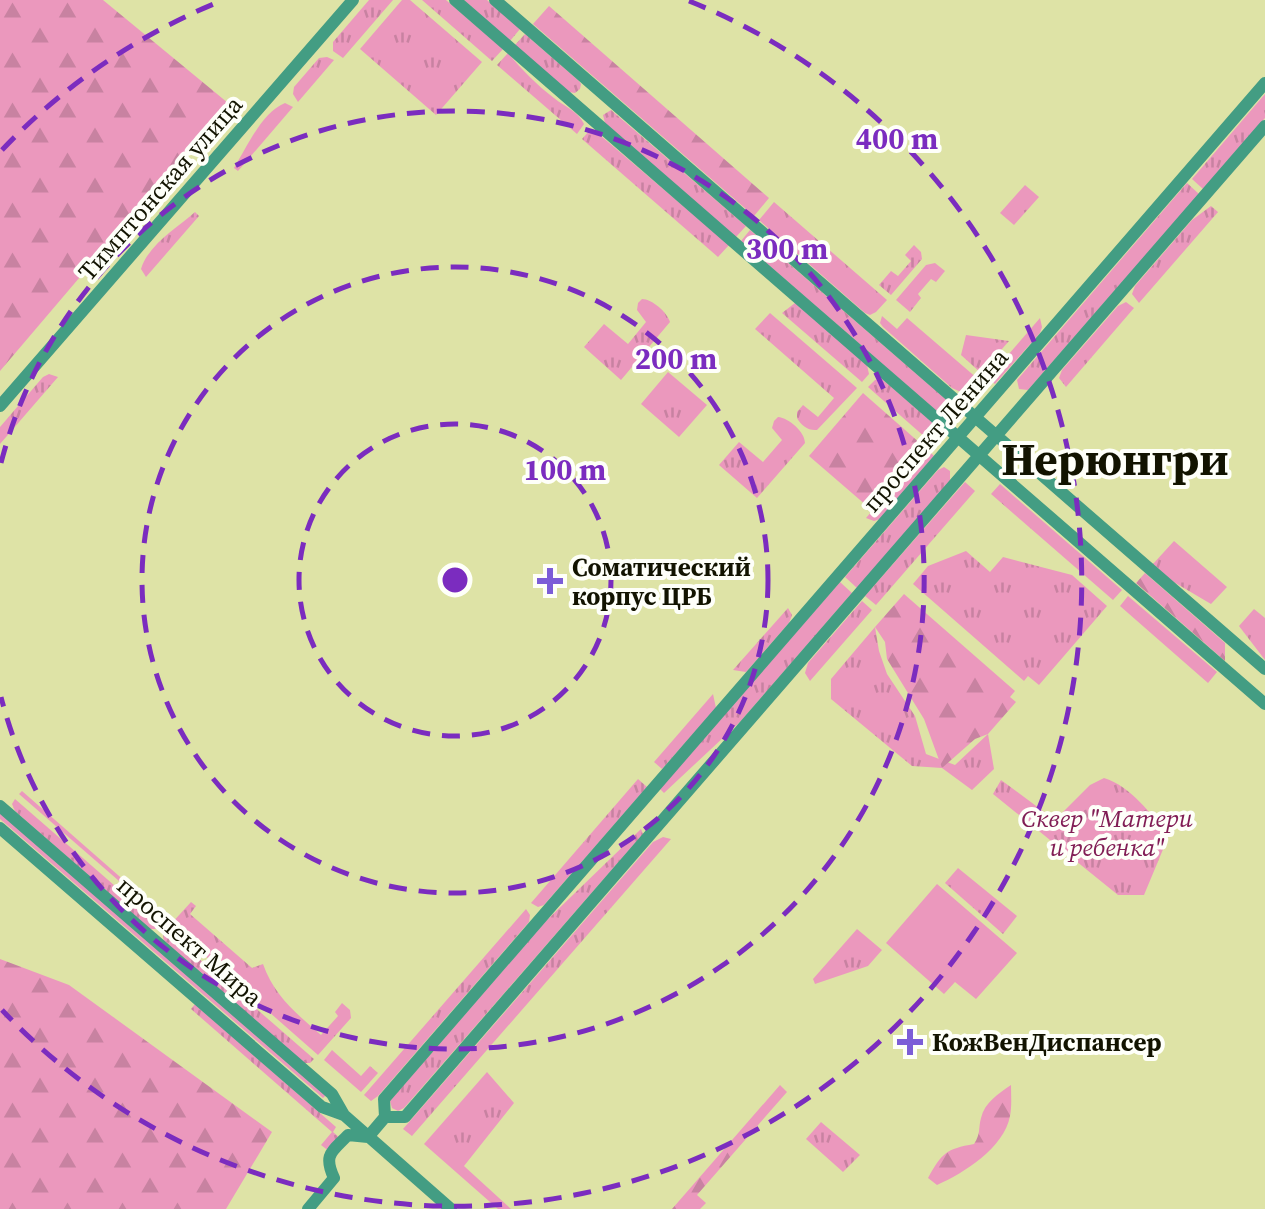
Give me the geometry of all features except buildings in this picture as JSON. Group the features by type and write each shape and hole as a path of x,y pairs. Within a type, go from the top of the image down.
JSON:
{"street":[{"name":"Тимптонская улица","path":"0,406 353,0"},
{"path":"455,0 1265,704"},
{"path":"495,0 1265,669"},
{"name":"проспект Ленина","path":"368,1137 385,1117 384,1098 1265,83"},
{"name":"проспект Ленина","path":"385,1117 405,1116 1265,126"},
{"path":"639,805 660,824"},
{"name":"проспект Мира","path":"0,806 332,1094 344,1115 451,1209"},
{"name":"проспект Мира","path":"0,828 322,1107 344,1115"},
{"path":"308,1209 334,1178 328,1156 348,1135 368,1137"}],"green space":[{"path":"0,0 103,0 228,103 0,371"},
{"path":"369,0 393,0 343,58 333,51 333,42"},
{"path":"402,0 410,0 482,62 436,115 360,49"},
{"path":"422,0 446,0 503,49 492,61"},
{"path":"464,0 487,0 520,29 510,41"},
{"path":"549,6 769,198 754,216 533,24"},
{"path":"525,34 579,81 580,89 569,92 515,45"},
{"path":"508,53 542,88 578,116 584,124 577,134 497,65"},
{"path":"319,58 334,60 298,102 294,87"},
{"path":"1265,94 1265,118 1203,189 1192,179"},
{"path":"285,103 293,107 238,171 234,168 256,131 269,114"},
{"path":"611,110 746,226 736,237 605,123 603,115"},
{"path":"594,130 729,245 718,257 582,139"},
{"path":"1187,183 1199,194 1028,390 1019,389 1017,380"},
{"path":"1025,185 1039,197 1014,225 1000,213"},
{"path":"774,202 887,300 876,312 865,313 759,220"},
{"path":"1211,206 1218,212 1139,303 1132,294 1135,286 1192,220"},
{"path":"195,212 199,216 146,277 141,269 150,252"},
{"path":"750,230 949,402 950,411 940,414 741,241"},
{"path":"914,245 922,259 891,295 879,285 891,271 898,276 911,261 905,255"},
{"path":"935,263 945,271 918,294 921,298 910,312 896,300 926,265"},
{"path":"642,299 659,307 670,322 621,380 584,347 604,324 628,344 646,322 637,310"},
{"path":"1126,302 1134,308 1066,387 1059,378 1062,370 1118,306"},
{"path":"795,303 867,365 869,374 862,382 782,313"},
{"path":"770,313 857,388 817,430 803,425 797,412 803,405 818,417 834,398 755,329"},
{"path":"882,316 897,329 907,318 978,379 965,394 952,388 883,327"},
{"path":"1040,318 1040,333 995,384 988,378"},
{"path":"966,335 1009,341 981,373 961,355"},
{"path":"668,372 707,405 679,437 641,404"},
{"path":"49,374 58,377 0,444 0,427"},
{"path":"882,379 937,426 926,438 868,387"},
{"path":"863,393 921,444 867,506 809,456"},
{"path":"778,417 796,426 805,443 757,498 719,465 739,442 763,462 782,440 772,428"},
{"path":"926,448 934,456 880,519 866,518"},
{"path":"944,467 950,471 950,481 857,588 845,577"},
{"path":"965,482 975,491 876,605 865,596"},
{"path":"1000,484 1122,590 1113,600 991,494"},
{"path":"1174,541 1227,587 1211,604 1172,581 1153,564"},
{"path":"966,551 990,572 1003,557 1072,575 1107,606 1039,685 1028,676 1024,681 913,584 928,566"},
{"path":"1145,573 1225,643 1225,661 1136,583"},
{"path":"840,582 852,593 740,722 664,793 660,789"},
{"path":"904,594 1015,691 1010,697 1016,702 988,734 975,739 942,768 924,719 887,659 885,642 875,627"},
{"path":"1128,596 1217,672 1208,683 1120,606"},
{"path":"862,601 872,610 810,681 805,673 808,663"},
{"path":"788,608 792,615 789,623 746,672 733,670"},
{"path":"1254,609 1265,618 1265,660 1239,626"},
{"path":"875,627 887,674 915,716 926,754 955,765 988,734 994,769 972,790 942,768 912,766 831,699 831,679"},
{"path":"713,694 716,708 662,769 654,762"},
{"name":"Сквер \"Матери и ребенка\"","path":"1104,778 1132,794 1169,835 1144,895 1118,895 993,794 1001,780 1055,820 1090,785"},
{"path":"638,779 647,787 544,905 531,903"},
{"path":"22,791 167,918 165,921 19,794"},
{"path":"15,799 161,926 150,929 15,811"},
{"path":"0,812 326,1095 323,1098 0,819"},
{"path":"641,829 643,834 404,1108 392,1108 390,1101 546,921"},
{"path":"663,837 671,839 412,1136 403,1129 653,842"},
{"path":"958,868 1017,916 1003,934 945,883"},
{"path":"937,884 1017,953 976,999 955,982 944,994 886,943"},
{"path":"191,902 196,906 190,914 252,968 263,964 280,995 321,1035 338,1016 335,1012 342,1003 350,1010 351,1018 318,1055 170,925"},
{"path":"526,909 529,922 371,1101 364,1095"},
{"path":"857,929 882,950 868,966 815,984 813,979"},
{"path":"166,930 314,1059 304,1063 164,941"},
{"path":"0,959 69,985 272,1132 226,1209 0,1209"},
{"path":"195,1004 336,1127 333,1132 341,1139 330,1152 321,1145 332,1132 191,1009"},
{"path":"332,1050 361,1076 370,1066 378,1073 361,1092 324,1060"},
{"path":"487,1072 514,1103 464,1166 511,1209 498,1209 424,1144"},
{"path":"780,1085 787,1092 697,1195 706,1203 700,1209 672,1209"},
{"path":"1011,1085 1010,1116 1000,1139 959,1174 937,1185 928,1178 946,1154 974,1144 986,1107"},
{"path":"821,1122 860,1155 843,1172 806,1139"}],"place":[{"name":"Соматический корпус ЦРБ","path":"550,581"},
{"name":"КожВенДиспансер","path":"910,1042"}],"district":[{"name":"Нерюнгри","path":"1115,459"}]}
